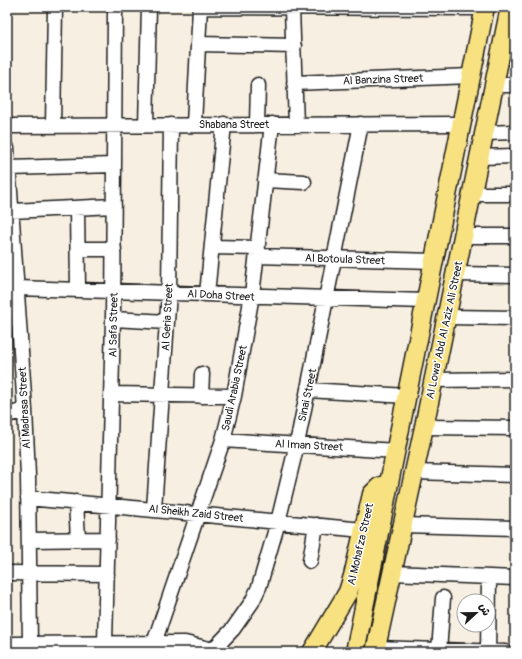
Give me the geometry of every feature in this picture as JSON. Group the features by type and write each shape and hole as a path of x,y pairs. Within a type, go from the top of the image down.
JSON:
{"main road":[{"name":"Al Lowa' Abd Al Aziz Ali Street","path":"375,650 426,419 494,85 508,46 510,7"},
{"name":"Al Lowa' Abd Al Aziz Ali Street","path":"355,652 485,8"},
{"path":"413,362 422,368 435,373"},
{"path":"406,400 415,401 425,406 426,419"},
{"name":"Al Mohafza Street","path":"312,652 348,592 372,494 379,487 389,483"},
{"path":"348,592 366,597"}],"street":[{"path":"53,125 55,7"},
{"name":"Al Safa Street","path":"105,643 114,291 114,7"},
{"path":"146,124 149,7"},
{"path":"194,124 200,7"},
{"path":"204,7 292,9 485,8"},
{"path":"292,9 296,125"},
{"path":"198,44 294,46"},
{"name":"Al Banzina Street","path":"294,82 471,76"},
{"path":"494,85 515,84"},
{"path":"256,124 258,85"},
{"name":"Shabana Street","path":"7,126 146,124 461,124"},
{"name":"Al Geria Street","path":"154,509 169,293 171,124"},
{"path":"207,294 224,124"},
{"name":"Saudi Arabia Street","path":"154,643 223,440 234,396 252,296 272,124"},
{"name":"Sinai Street","path":"212,651 233,629 252,602 259,587 278,522 297,444 360,124"},
{"path":"484,133 515,132"},
{"name":"Al Madrasa Street","path":"7,148 8,177 12,211 11,253 17,288 25,410 30,644"},
{"path":"479,156 515,156"},
{"path":"8,177 114,165"},
{"path":"265,180 304,182"},
{"path":"472,194 515,194"},
{"path":"12,211 114,206"},
{"path":"77,208 78,289"},
{"path":"464,236 515,236"},
{"name":"Al Botoula Street","path":"212,247 334,258 433,261"},
{"path":"78,249 114,249"},
{"path":"456,274 515,275"},
{"name":"Al Doha Street","path":"17,288 425,302"},
{"path":"447,317 515,318"},
{"path":"113,319 167,322"},
{"path":"435,373 515,379"},
{"path":"201,396 202,374"},
{"path":"308,390 406,400"},
{"path":"112,394 234,396"},
{"path":"7,416 25,410"},
{"path":"426,419 515,428"},
{"name":"Al Iman Street","path":"223,440 396,451"},
{"path":"414,472 515,475"},
{"name":"Al Sheikh Zaid Street","path":"28,498 198,513 363,530"},
{"path":"76,502 78,539"},
{"path":"310,561 316,525"},
{"path":"402,525 515,528"},
{"path":"28,540 108,539"},
{"path":"7,573 107,574"},
{"path":"392,573 515,578"},
{"path":"488,652 489,578"},
{"path":"440,650 443,598"},
{"path":"10,647 30,644 186,643 212,651"},
{"path":"375,650 505,652"}]}
